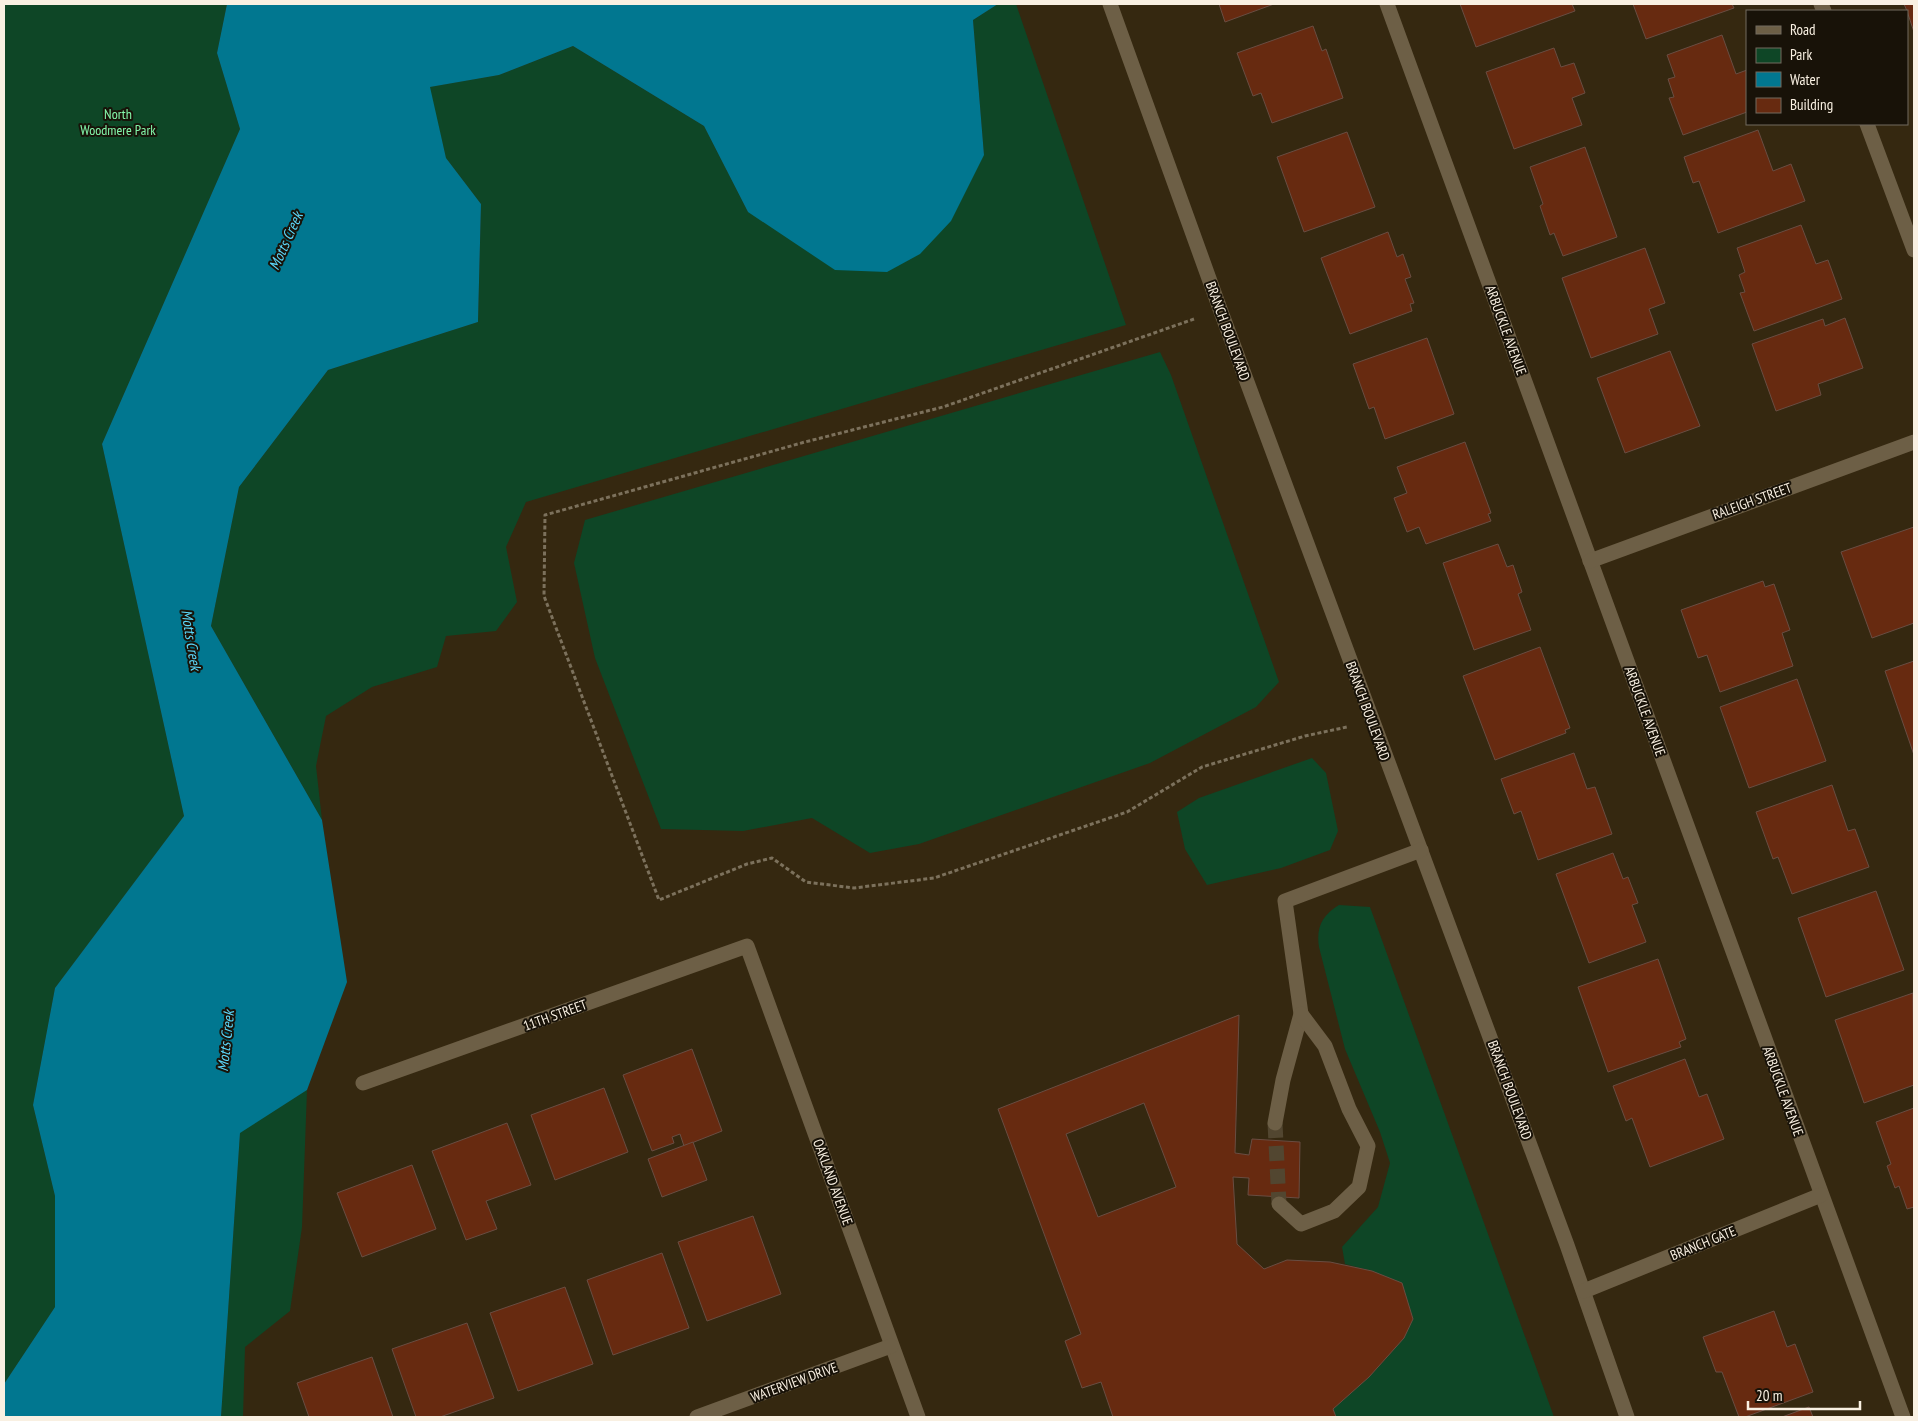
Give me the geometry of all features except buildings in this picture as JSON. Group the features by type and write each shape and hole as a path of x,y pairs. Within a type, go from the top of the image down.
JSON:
{"street":[{"name":"BRANCH BOULEVARD","path":"1110,4 1372,722 1584,1291 1627,1417"},
{"name":"ARBUCKLE AVENUE","path":"1387,4 1903,1417"},
{"path":"1867,125 1914,250"},
{"name":"RALEIGH STREET","path":"1590,560 1914,442"},
{"path":"1275,1123 1283,1080 1301,1014 1285,901 1421,850"},
{"name":"11TH STREET","path":"363,1083 747,946"},
{"name":"OAKLAND AVENUE","path":"747,946 918,1417"},
{"path":"1279,1204 1301,1224 1334,1211 1359,1187 1368,1146 1349,1109 1325,1046 1301,1014"},
{"name":"BRANCH GATE","path":"1584,1291 1821,1195"},
{"name":"WATERVIEW DRIVE","path":"696,1417 891,1346"}],"path":[{"path":"1220,309 943,407 805,442 545,515 544,596 659,900 747,864 772,858 806,882 854,888 934,878 1127,812 1202,767 1305,736 1372,722"}],"green space":[{"name":"North Woodmere Park","path":"4,4 227,4 217,53 240,129 102,444 184,816 55,988 33,1105 55,1196 55,1307 4,1384"},
{"path":"998,4 1016,4 1126,325 526,502 506,547 517,602 496,631 446,636 437,667 372,687 326,716 316,766 322,820 211,626 239,487 328,370 478,322 481,204 446,158 429,87 499,75 573,46 704,126 748,212 984,155 973,20"},
{"path":"1160,352 1171,375 1279,682 1256,707 1150,763 919,844 870,853 812,818 743,831 661,829 595,658 574,563 585,520"},
{"path":"1312,758 1326,773 1338,831 1330,850 1281,868 1207,885 1185,849 1177,812 1199,798"},
{"path":"1339,905 1370,907 1554,1417 1336,1417 1333,1409 1367,1379 1388,1357 1413,1319 1402,1283 1372,1271 1345,1264 1342,1247 1378,1207 1390,1163 1380,1132 1345,1049 1319,947 1318,934 1324,918"},
{"path":"307,1090 302,1227 290,1311 245,1347 243,1417 221,1417 240,1132"}],"water":[{"name":"Motts Creek","path":"227,4 998,4 973,20 984,155 951,221 920,254 887,272 835,270 748,212 704,126 573,46 499,75 430,87 446,158 481,204 478,322 328,370 239,487 211,626 322,820 347,982 307,1090 240,1133 221,1417 4,1417 4,1384 55,1307 55,1196 33,1105 55,988 184,816 102,444 240,129 217,53"}],"tunnel":[{"path":"1275,1123 1279,1204"}]}
